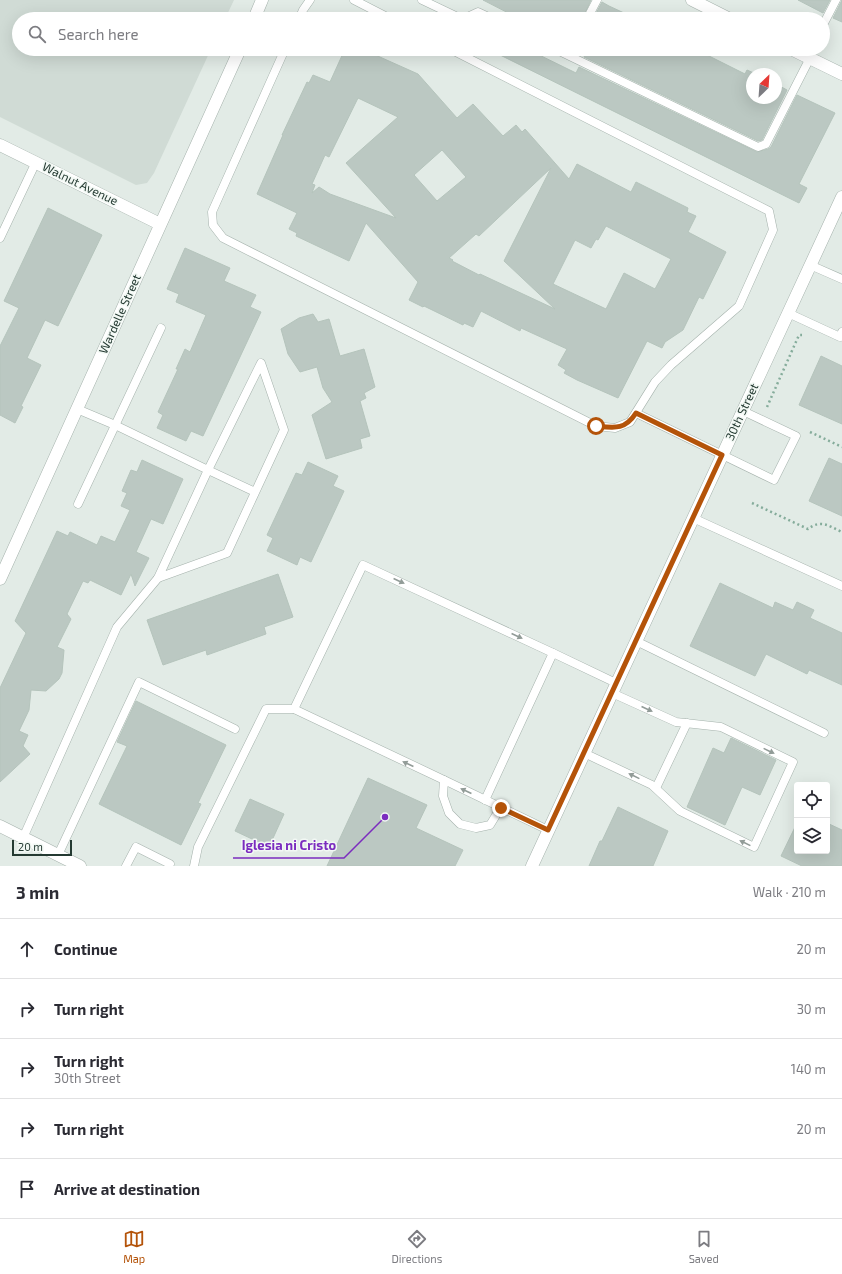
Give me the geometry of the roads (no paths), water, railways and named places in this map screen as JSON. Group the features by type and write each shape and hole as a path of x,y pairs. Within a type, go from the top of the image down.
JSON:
{"street":[{"path":"257,12 262,0"},
{"path":"692,0 716,12"},
{"name":"Wardelle Street","path":"0,579 237,56"},
{"path":"815,56 842,74"},
{"name":"Walnut Avenue","path":"0,145 160,224"},
{"name":"30th Street","path":"532,866 842,196"},
{"path":"0,826 80,866"}],"lane":[{"path":"302,12 310,0"},
{"path":"354,0 377,12"},
{"path":"422,0 447,12"},
{"path":"591,12 597,0"},
{"path":"830,12 836,0"},
{"path":"282,56 212,212 213,225 223,238 596,426 615,428 630,422 655,382 671,365 739,306 773,230 769,212 464,56"},
{"path":"578,56 758,147 766,144 811,56"},
{"path":"0,238 36,162"},
{"path":"810,264 842,280"},
{"path":"788,313 840,337 842,332"},
{"path":"78,504 161,328"},
{"path":"23,838 117,628 158,578 208,470 261,363 284,430 227,553 158,578"},
{"path":"77,409 115,425 255,492"},
{"path":"636,413 774,480 796,436 743,411"},
{"path":"693,518 842,586"},
{"path":"294,710 363,565 553,653 676,722 721,728 793,762 754,847 680,811 652,785 584,753"},
{"path":"636,641 824,733"},
{"path":"485,800 553,653"},
{"path":"58,856 139,682 235,729"},
{"path":"194,866 198,848 266,709 294,710 548,830"},
{"path":"656,788 687,723"},
{"path":"444,780 443,796 449,813 460,824 476,828 490,825 501,808"},
{"path":"126,866 136,847 170,864 169,866"}],"place":[{"name":"Iglesia ni Cristo","path":"385,817"}]}
